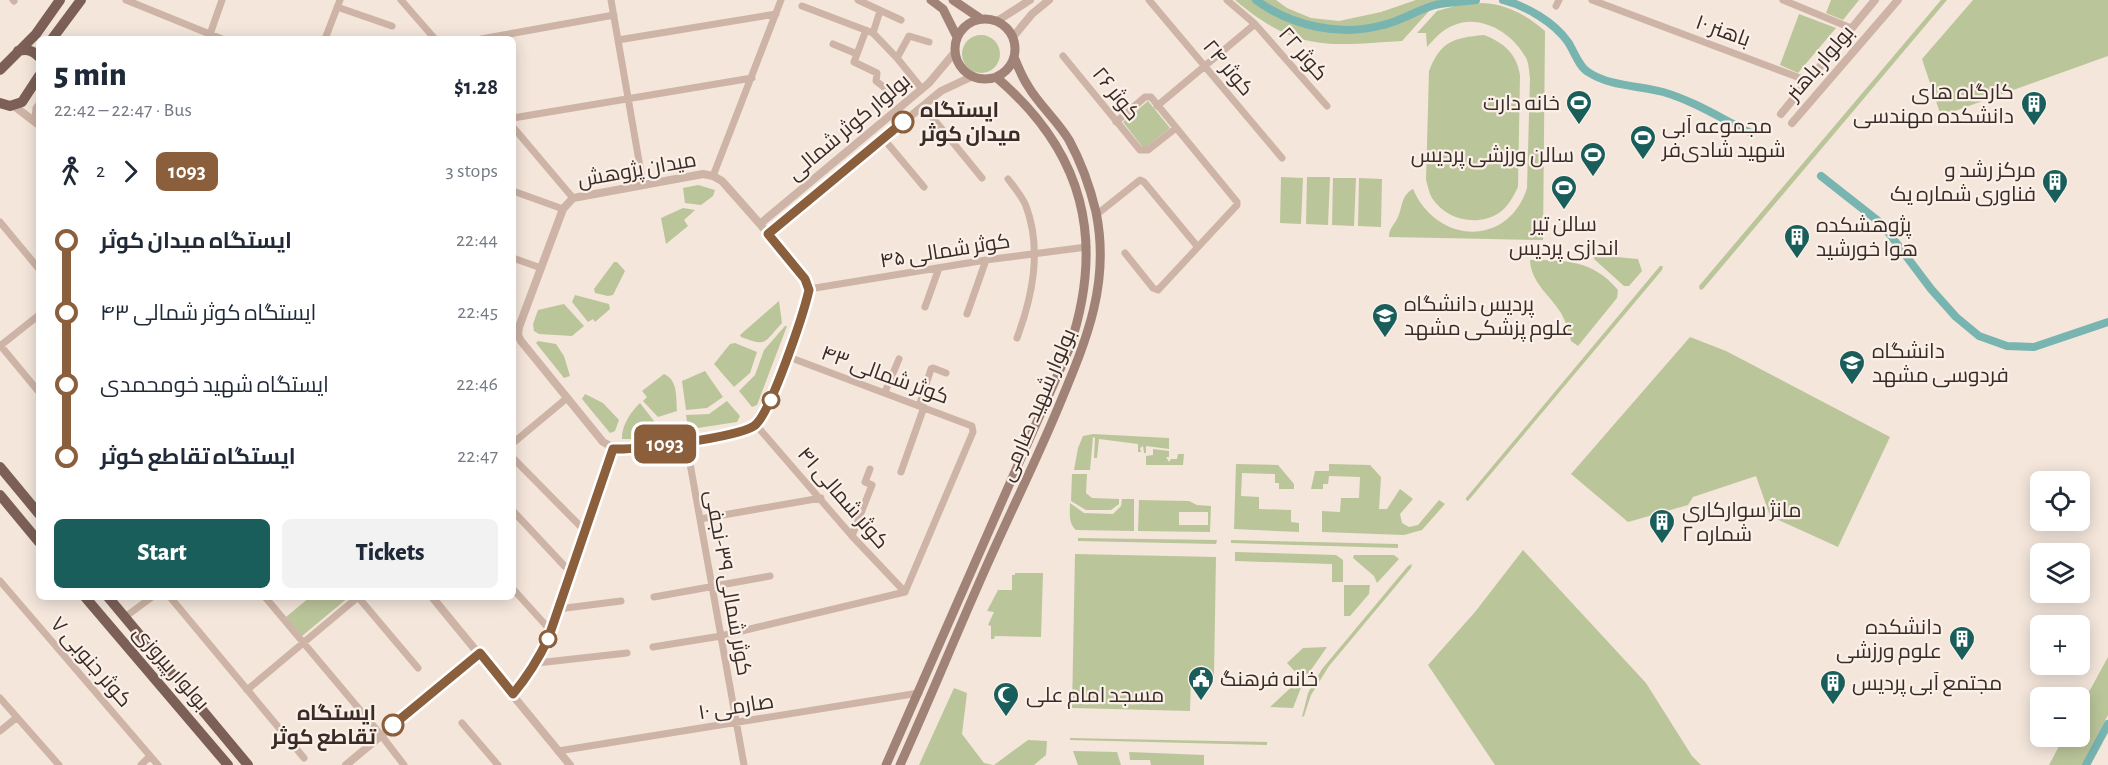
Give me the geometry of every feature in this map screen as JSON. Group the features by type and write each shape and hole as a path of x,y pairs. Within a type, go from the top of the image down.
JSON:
{"main road":[{"path":"1,66 36,34 60,0"},
{"path":"54,36 81,0"},
{"path":"931,0 943,9 957,37"},
{"path":"953,0 981,19 997,21 1004,25 1013,37 1014,57 1006,70 996,76 981,79 961,67 955,52 957,37 967,25 981,19"},
{"path":"18,51 27,49 36,54"},
{"name":"بولوار شهید صارمی","path":"900,765 1047,434 1092,321 1098,290 1100,253 1096,215 1082,166 1052,114 1028,87 1014,57"},
{"name":"بولوار شهید صارمی","path":"886,765 974,561 1035,430 1080,317 1087,247 1086,231 1070,171 1041,122 1018,95 996,76"},
{"path":"0,114 8,105 22,102 36,81"},
{"path":"1035,430 1047,434"},
{"path":"0,467 36,510"},
{"path":"0,495 36,538"},
{"name":"بولوار پیروزی","path":"88,600 228,765"},
{"name":"بولوار پیروزی","path":"111,600 248,765"}],"street":[{"path":"209,36 222,0"},
{"path":"401,0 432,36"},
{"path":"611,0 643,184"},
{"path":"713,176 781,0"},
{"path":"858,0 901,21"},
{"path":"997,21 1030,0"},
{"path":"1013,37 1032,14 1049,0"},
{"name":"کوثر ۲۴","path":"1149,0 1282,158"},
{"name":"کوثر ۲۲","path":"1227,0 1255,24 1327,106"},
{"name":"باهنر ۱۰","path":"1592,0 1808,81"},
{"path":"1783,0 1851,28"},
{"name":"بولوار باهنر","path":"1875,0 1784,111 1795,120 1898,0"},
{"path":"128,1 207,36"},
{"path":"326,36 338,4 393,26"},
{"path":"802,6 869,32 897,58 922,89"},
{"path":"880,11 856,54 854,62 877,73 876,81 894,95"},
{"path":"618,40 776,14"},
{"path":"498,36 614,15"},
{"path":"1157,106 1255,24"},
{"path":"897,58 909,36 929,42"},
{"path":"833,44 856,54"},
{"name":"بولوار کوثر شمالی","path":"760,224 922,89 955,52"},
{"name":"کوثر ۲۶","path":"1063,56 1140,150 1148,150 1176,128"},
{"name":"بولوار کوثر شمالی","path":"768,234 941,91 974,76"},
{"path":"516,118 752,78"},
{"path":"1116,122 1145,97 1151,97 1237,202 1237,205 1158,290 1125,253"},
{"path":"8,105 36,121"},
{"path":"923,106 982,178"},
{"path":"516,130 573,198"},
{"path":"516,135 522,137"},
{"path":"884,138 924,187"},
{"name":"میدان پژوهش","path":"613,449 603,442 516,338 563,210 573,198 704,174 713,176 722,181 760,224 805,279 809,290"},
{"path":"1008,179 1025,204 1036,255 1030,292 1017,338"},
{"path":"1096,215 1140,180 1197,246"},
{"path":"516,192 563,210"},
{"path":"0,222 36,265"},
{"name":"کوثر شمالی ۴۵","path":"809,290 986,260 1087,247"},
{"path":"516,259 541,268"},
{"path":"967,314 986,260"},
{"path":"925,308 939,268"},
{"path":"513,694 537,663 586,532 613,449 629,450 686,441 736,432 756,425 768,405 809,290"},
{"path":"36,317 0,345 36,388"},
{"name":"کوثر شمالی ۴۳","path":"786,356 972,426 973,432 905,592"},
{"path":"885,392 899,359"},
{"path":"901,472 931,369 946,373"},
{"path":"516,440 567,398"},
{"name":"کوثر شمالی ۴۱","path":"756,425 852,536 905,592"},
{"name":"کوثر شمالی ۳۹-نجفی","path":"686,441 744,765"},
{"path":"516,461 586,532"},
{"path":"852,536 872,485 865,482 870,469"},
{"path":"700,519 821,498"},
{"path":"516,514 571,573"},
{"path":"654,597 770,576"},
{"name":"کوثر جنوبی ۷","path":"0,581 158,765"},
{"path":"653,647 721,636 905,592"},
{"path":"516,593 550,631"},
{"path":"125,617 148,600"},
{"path":"172,600 304,758"},
{"path":"267,600 404,765"},
{"path":"247,690 354,600"},
{"path":"361,600 418,668"},
{"path":"435,600 570,765"},
{"path":"558,609 621,601"},
{"path":"346,765 480,653"},
{"path":"537,663 627,653"},
{"name":"صارمی ۱۰","path":"558,751 919,693"},
{"path":"0,698 59,765"},
{"path":"0,731 16,718"},
{"path":"462,723 498,765"},
{"path":"141,765 150,756"}],"green space":[{"path":"1235,0 1276,0 1287,8 1311,18 1339,21 1381,12 1416,0 1439,0 1402,41 1332,44 1294,37 1276,29"},
{"path":"1831,0 1859,0 1843,20 1826,13"},
{"path":"1941,0 1947,0 1700,290 1699,286"},
{"path":"1973,0 2108,0 2108,56 1941,116 1922,59"},
{"path":"1482,3 1516,11 1545,31 1543,240 1389,237 1406,195 1413,189 1424,207 1438,221 1455,229 1472,232 1489,229 1505,221 1518,207 1527,188 1530,78 1528,62 1521,50 1496,28 1474,22 1463,22 1448,28 1427,47 1426,33 1417,33 1437,11"},
{"path":"1799,14 1836,28 1798,73 1780,65"},
{"path":"981,35 994,41 1000,54 994,67 981,73 968,67 962,54 968,41"},
{"path":"1484,35 1508,50 1516,61 1520,75 1518,187 1508,205 1499,213 1481,220 1472,220 1454,216 1438,206 1432,198 1426,180 1429,71 1438,53 1449,43"},
{"path":"1148,101 1170,128 1144,149 1123,122"},
{"path":"1281,177 1303,178 1301,224 1280,223"},
{"path":"1307,177 1330,177 1328,225 1306,224"},
{"path":"1333,178 1356,178 1354,226 1332,225"},
{"path":"1359,178 1382,179 1381,227 1358,226"},
{"path":"698,185 715,190 713,196 701,205 685,203 683,188"},
{"path":"683,208 695,210 684,220 688,226 666,244 661,218"},
{"path":"1594,255 1638,259 1642,271 1629,286 1624,286 1594,259"},
{"path":"1530,260 1555,260 1588,267 1599,273 1618,290 1617,298 1578,346 1571,341 1561,313 1537,282"},
{"path":"614,262 617,262 625,271 613,295 595,293 594,289"},
{"path":"1660,266 1663,266 1662,270 1468,501 1466,500 1466,498"},
{"path":"575,295 609,304 610,309 595,322 593,319 588,322 572,302"},
{"path":"779,301 782,323 768,339 756,342 741,337 740,335"},
{"path":"564,304 584,326 572,336 539,334 534,331 533,324 538,310"},
{"path":"787,326 757,405 752,407 739,391 755,375 764,350"},
{"path":"1690,337 1726,351 1890,437 1838,547 1770,516 1756,476 1693,497 1688,505 1628,522 1571,474"},
{"path":"538,341 556,344 564,356 570,376 564,378 536,343"},
{"path":"735,343 757,352 750,373 734,387 714,364 730,344"},
{"path":"705,371 723,397 707,408 686,410 682,381"},
{"path":"664,374 672,380 674,385 677,411 658,417 643,401 647,397 642,391"},
{"path":"585,394 603,403 619,420 615,431 610,433 582,399"},
{"path":"727,401 740,416 737,422 688,428 686,415 709,414"},
{"path":"640,403 654,421 650,435 635,439 622,439 627,420"},
{"path":"1093,434 1169,438 1169,449 1146,446 1146,453 1144,453 1143,446 1140,448 1141,452 1138,452 1138,444 1099,439 1097,458 1094,458 1095,438 1093,437 1090,470 1074,470 1083,436"},
{"path":"1153,449 1169,451 1169,457 1166,457 1169,462 1171,459 1177,459 1178,454 1184,454 1183,465 1146,465 1146,456 1153,455"},
{"path":"1236,464 1278,465 1294,484 1294,489 1279,489 1279,483 1275,483 1275,474 1242,473 1241,496 1259,497 1259,509 1291,510 1291,522 1299,523 1299,532 1234,529"},
{"path":"1329,464 1370,465 1381,477 1379,509 1387,509 1400,489 1413,499 1400,514 1402,523 1409,527 1418,525 1439,500 1445,504 1422,530 1404,535 1322,532 1322,511 1340,512 1341,498 1359,498 1360,477 1329,476 1328,484 1323,484 1323,489 1311,489 1315,471 1329,471"},
{"path":"1072,474 1087,474 1086,493 1092,498 1119,499 1119,504 1111,510 1086,510 1071,501"},
{"path":"1122,499 1134,499 1134,531 1076,530 1072,524 1070,503 1084,513 1113,514 1121,506"},
{"path":"1139,500 1189,501 1197,505 1211,506 1210,532 1138,531","holes":["1179,512 1208,512 1208,525 1179,525"]},
{"path":"1078,538 1217,540 1216,544 1078,541"},
{"path":"1231,540 1398,544 1398,548 1231,543"},
{"path":"1523,550 1646,683 1692,756 1701,765 1495,765 1428,665 1475,612"},
{"path":"1235,552 1336,555 1343,560 1343,582 1332,582 1332,564 1235,561"},
{"path":"1075,554 1216,557 1214,676 1191,676 1190,711 1072,708"},
{"path":"1354,555 1394,555 1399,559 1377,583 1374,576 1353,558"},
{"path":"1412,564 1329,666 1311,695 1302,717 1308,693 1322,669"},
{"path":"1015,573 1043,573 1041,637 995,636 991,639 991,626 988,625 994,612 987,611 998,590 1012,590 1012,575"},
{"path":"1344,585 1370,585 1369,594 1350,616 1344,616"},
{"path":"306,600 345,600 302,636 286,617"},
{"path":"1327,647 1306,677 1299,676 1287,663 1303,648"},
{"path":"2108,657 2108,715 2082,765 2049,765 2059,747 2090,747 2090,690"},
{"path":"1299,680 1304,680 1293,708 1270,707"},
{"path":"954,688 967,693 962,734 984,763 993,765 919,765"},
{"path":"1070,738 1267,742 1267,745 1070,740"},
{"path":"1028,740 1047,741 1046,755 1034,765 994,765"},
{"path":"1073,751 1117,752 1121,765 1078,765"},
{"path":"1129,752 1204,755 1204,765 1151,765 1150,760 1130,760"}],"waterway":[{"path":"1256,0 1285,17 1300,22 1316,27 1350,30 1390,23 1435,5 1476,0"},
{"path":"1503,0 1521,6 1555,28 1568,42 1582,66 1597,77 1615,83 1663,92 1697,105 1751,133"},
{"path":"1821,176 1882,224 1931,289 1956,317 1979,336 2007,346 2034,347 2108,322"},
{"path":"2086,765 2108,724"}],"bus line":[{"name":"1093","path":"393,725 480,653 513,694 523,682 537,663 548,639 613,449 629,450 686,441 736,432 756,425 768,405 809,290 805,279 768,234 903,122"}],"place":[{"name":"ایستگاه میدان کوثر","path":"903,122"},
{"name":"خانه دارت","path":"1579,126"},
{"name":"کارگاه های دانشکده مهندسی","path":"2034,127"},
{"name":"مجموعه آبی شهید شادی‌فر","path":"1643,161"},
{"name":"سالن ورزشی پردیس","path":"1593,178"},
{"name":"مرکز رشد و فناوری شماره یک","path":"2055,205"},
{"name":"سالن تیر اندازی پردیس","path":"1564,211"},
{"name":"پژوهشکده هوا خورشید","path":"1797,260"},
{"name":"پردیس دانشگاه علوم پزشکی مشهد","path":"1385,339"},
{"name":"دانشگاه فردوسی مشهد","path":"1852,386"},
{"name":"مانژ سوارکاری شماره ۲","path":"1662,545"},
{"name":"دانشکده علوم ورزشی","path":"1962,662"},
{"name":"خانه فرهنگ","path":"1201,702"},
{"name":"مجتمع آبی پردیس","path":"1833,706"},
{"name":"مسجد امام علی","path":"1006,718"},
{"name":"ایستگاه تقاطع کوثر","path":"393,725"}]}
